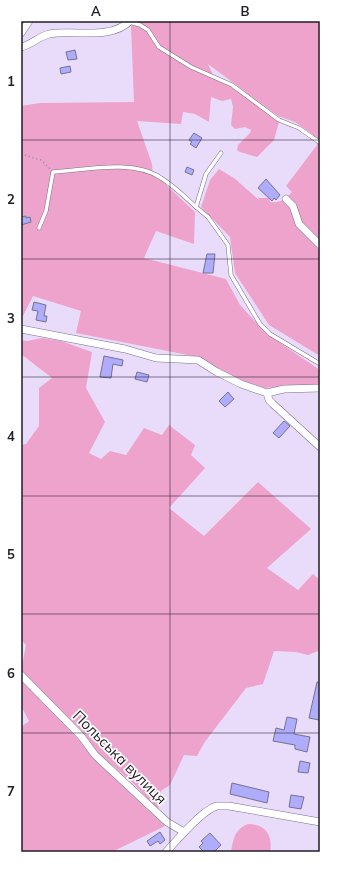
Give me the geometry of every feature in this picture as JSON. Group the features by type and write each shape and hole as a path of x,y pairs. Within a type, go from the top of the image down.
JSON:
{"street":[{"path":"21,33 30,21"},
{"path":"21,47 26,46 35,39 50,34 115,31 129,21"},
{"path":"286,200 293,206 299,224 320,245"},
{"path":"21,329 125,349 156,358 198,360 217,372 242,384 268,393 284,388 320,388"},
{"path":"268,393 273,404 320,447"},
{"name":"Польська вулиця","path":"21,675 81,736 95,755 167,822 184,832"},
{"path":"166,852 184,832 207,811 216,806 229,806 320,822"}],"lane":[{"path":"129,21 148,30 159,48 191,67 232,85 280,120 299,128 319,142"},
{"path":"196,207 206,174 221,153"},
{"path":"39,228 46,210 53,172 124,167 137,168 161,178 208,217 228,245 231,275 260,324 270,334 320,364"}],"path":[{"path":"21,154 41,160 53,172"}],"shaded area":[{"path":"138,21 320,21 320,356 269,325 235,273 230,237 201,207 210,180 219,169 234,178 259,200 258,198 269,198 270,202 274,202 284,199 292,192 286,186 317,145 312,134 295,122 278,116 208,64 215,79 231,86 279,122 274,140 257,157 237,150 238,145 250,133 251,130 245,127 235,129 231,125 233,107 231,99 222,101 211,97 209,122 195,114 183,112 181,124 137,121 152,164 153,176 162,181 195,212 194,244 156,231 144,258 226,279 240,305 267,334 320,370 320,386 297,385 265,388 235,378 198,357 76,333 81,311 33,296 23,316 21,315 21,106 40,103 134,102 131,26"},
{"path":"42,338 61,341 92,352 86,388 105,422 89,453 101,459 110,451 126,455 144,428 162,435 169,425 195,445 191,455 205,468 169,508 204,536 258,482 311,529 267,568 298,590 313,574 320,580 320,653 318,651 308,655 296,652 274,651 263,684 246,688 204,743 197,756 184,755 170,785 161,791 158,810 135,785 97,752 84,733 21,671 26,645 21,640 21,445 26,444 39,426 39,388 52,378 21,354 21,340 27,341"},
{"path":"22,681 78,739 97,762 165,826 112,852 21,852 21,727 29,721 21,706"},
{"path":"248,824 259,826 267,832 271,846 270,852 231,852 235,835 240,829"}],"building":[{"path":"75,50 77,59 68,60 66,52"},
{"path":"70,66 71,72 61,74 60,68"},
{"path":"194,133 202,138 196,148 190,144 192,142 189,140"},
{"path":"187,167 194,170 192,175 185,172"},
{"path":"266,179 280,195 276,200 274,198 272,201 258,188"},
{"path":"26,216 26,218 30,217 31,222 21,225 21,217"},
{"path":"207,254 215,254 213,273 203,273"},
{"path":"34,302 46,305 44,316 47,316 46,322 36,320 38,311 32,310"},
{"path":"104,356 123,360 122,366 113,364 111,378 100,377"},
{"path":"137,372 149,375 147,382 135,379"},
{"path":"228,392 234,399 225,407 219,401"},
{"path":"284,421 290,426 279,438 273,433"},
{"path":"317,682 320,682 319,720 309,718"},
{"path":"287,717 297,719 294,734 310,737 307,752 295,749 295,745 273,741 276,728 284,730"},
{"path":"300,761 310,763 308,773 298,772"},
{"path":"232,783 269,792 267,803 230,794"},
{"path":"291,795 304,797 301,809 289,807"},
{"path":"160,832 165,840 160,844 158,841 150,846 147,841"},
{"path":"210,833 221,845 214,852 204,852 199,847 203,843 201,841"}]}
